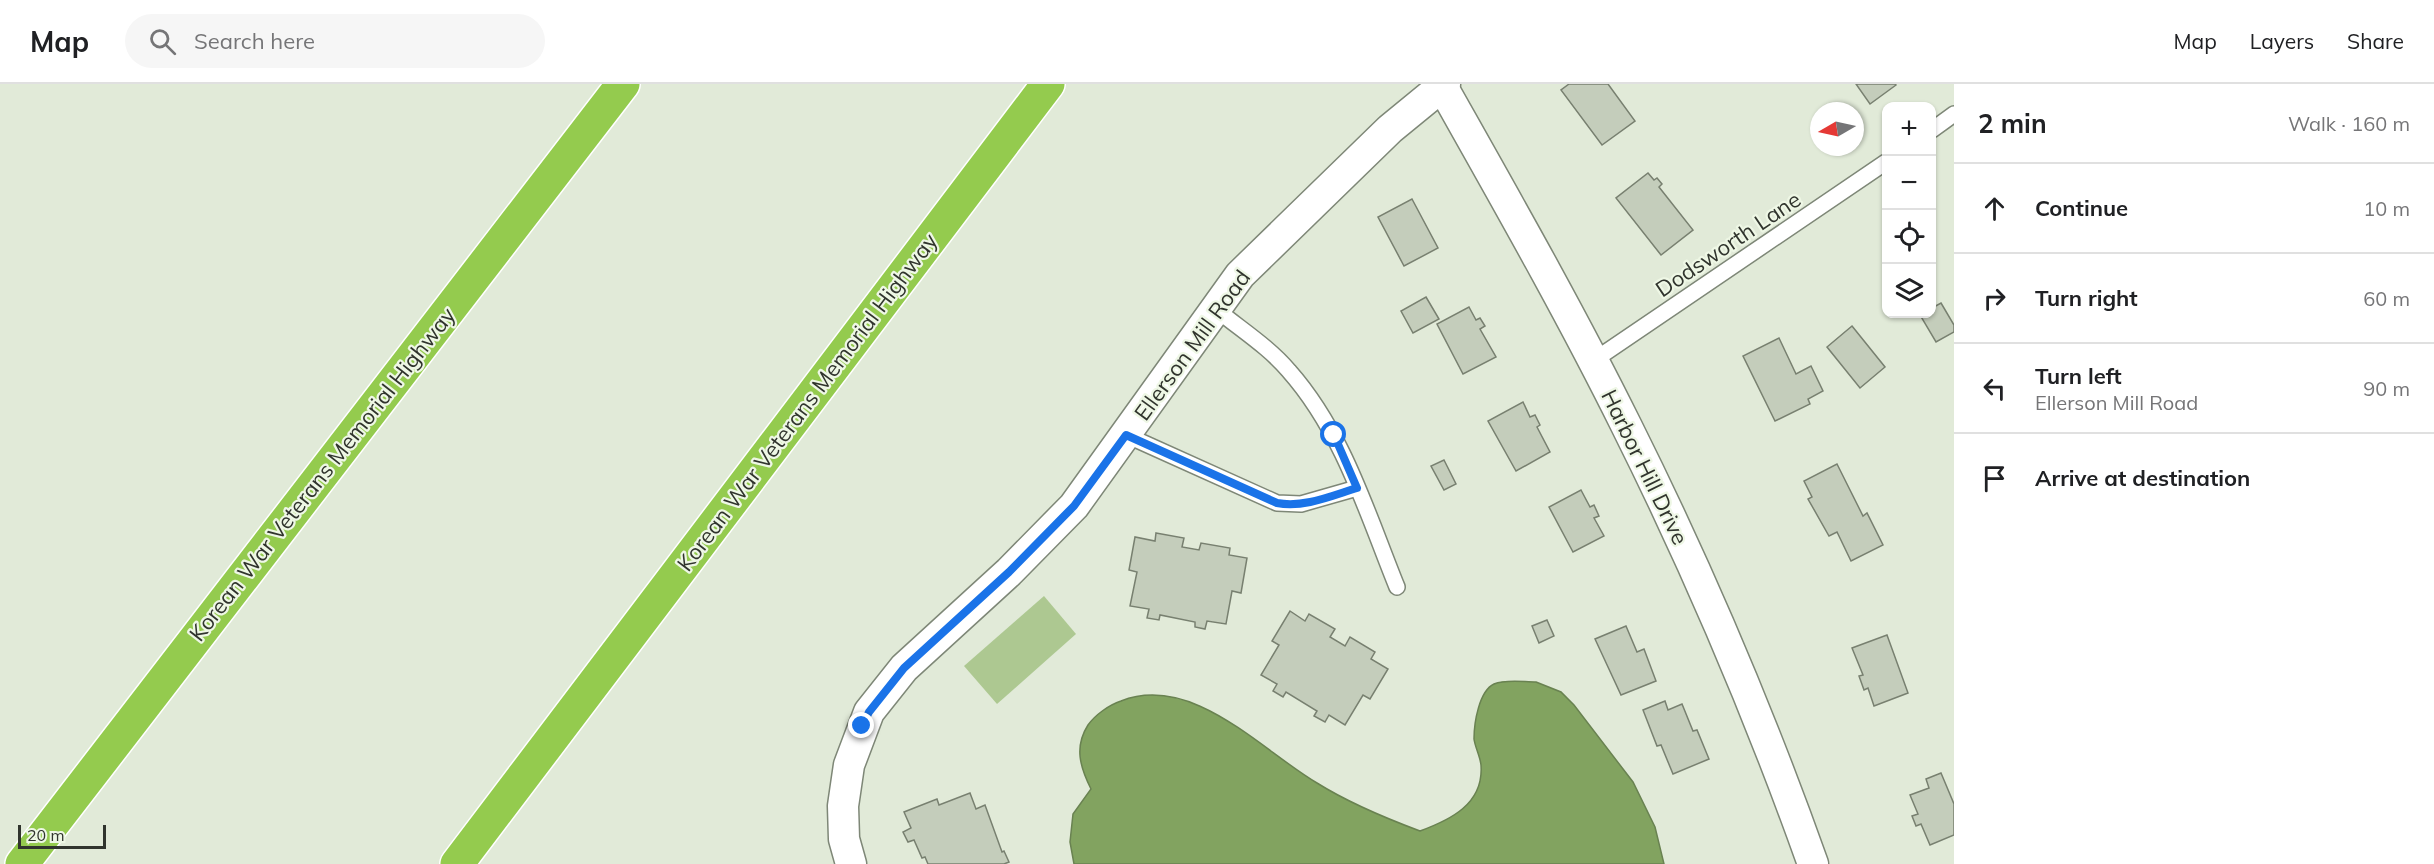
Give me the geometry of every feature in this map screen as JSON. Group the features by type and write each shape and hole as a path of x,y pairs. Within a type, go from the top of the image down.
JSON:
{"highway":[{"name":"Korean War Veterans Memorial Highway","path":"22,864 623,84"},
{"name":"Korean War Veterans Memorial Highway","path":"457,864 1048,84"}],"street":[{"name":"Ellerson Mill Road","path":"851,864 844,839 843,806 849,765 869,712 904,668 1009,572 1074,506 1240,274 1390,129 1443,85"},
{"name":"Harbor Hill Drive","path":"1443,85 1626,425 1685,550 1747,693 1813,864"}],"lane":[{"path":"1936,127 1954,114"},
{"name":"Dodsworth Lane","path":"1593,361 1882,165"},
{"path":"1216,309 1288,369 1313,402 1334,435 1397,587"},
{"path":"1126,435 1277,503 1301,504 1357,488"}],"shaded area":[{"path":"1044,596 1076,634 997,704 964,666"},
{"path":"1515,681 1536,682 1561,692 1574,705 1633,782 1655,827 1664,864 1074,864 1070,842 1073,814 1091,789 1080,757 1081,741 1091,721 1121,701 1148,695 1174,697 1199,706 1225,719 1295,769 1329,790 1367,810 1420,831 1453,816 1471,800 1477,790 1481,765 1474,739 1475,725 1478,708 1485,693 1494,684"}],"building":[{"path":"1569,84 1608,84 1635,121 1602,145 1561,90"},
{"path":"1856,84 1895,84 1896,85 1870,104"},
{"path":"1648,173 1662,184 1659,187 1693,230 1661,255 1616,198"},
{"path":"1412,199 1438,248 1404,266 1378,217"},
{"path":"1426,297 1439,319 1413,333 1401,311"},
{"path":"1941,303 1954,325 1954,332 1936,342 1922,318 1936,318 1936,306"},
{"path":"1469,307 1476,320 1480,318 1485,326 1480,329 1496,357 1463,374 1437,324"},
{"path":"1852,326 1885,367 1860,388 1827,347"},
{"path":"1779,338 1796,374 1811,366 1823,391 1808,399 1810,404 1775,421 1743,356"},
{"path":"1523,402 1530,417 1535,415 1540,425 1537,427 1550,452 1516,471 1488,421"},
{"path":"1444,460 1456,484 1444,490 1431,466"},
{"path":"1837,464 1863,516 1867,513 1883,545 1851,561 1837,532 1829,536 1808,499 1812,497 1804,481"},
{"path":"1581,490 1590,507 1594,505 1599,516 1594,518 1604,536 1573,552 1549,507"},
{"path":"1156,533 1184,538 1182,547 1199,550 1201,543 1230,548 1229,555 1247,558 1241,593 1232,591 1226,624 1207,621 1205,629 1195,627 1195,622 1160,615 1159,620 1147,618 1149,609 1130,606 1137,572 1129,570 1135,537 1155,541"},
{"path":"1290,611 1305,621 1309,614 1335,629 1330,637 1345,646 1350,637 1375,652 1371,659 1388,669 1370,699 1363,695 1345,725 1329,715 1325,722 1314,716 1317,711 1286,692 1283,697 1273,691 1277,684 1261,675 1279,645 1272,641"},
{"path":"1547,620 1554,636 1539,643 1532,626"},
{"path":"1626,626 1637,652 1644,649 1656,681 1621,695 1595,639"},
{"path":"1887,635 1908,693 1874,706 1868,688 1864,690 1859,676 1863,675 1852,648"},
{"path":"1665,701 1668,710 1682,704 1693,731 1697,730 1709,759 1673,774 1661,745 1657,746 1643,710"},
{"path":"1941,773 1954,804 1954,835 1930,845 1921,824 1916,826 1912,816 1918,814 1910,795 1929,788 1926,779"},
{"path":"970,793 976,809 985,805 1002,852 1004,851 1009,862 1004,864 928,864 925,857 922,858 914,840 908,842 903,832 911,828 904,812 937,799 939,805"}],"route":[{"path":"862,726 869,712 904,668 1009,572 1074,506 1126,435 1277,503 1289,505 1301,504 1357,488 1334,435"}]}
